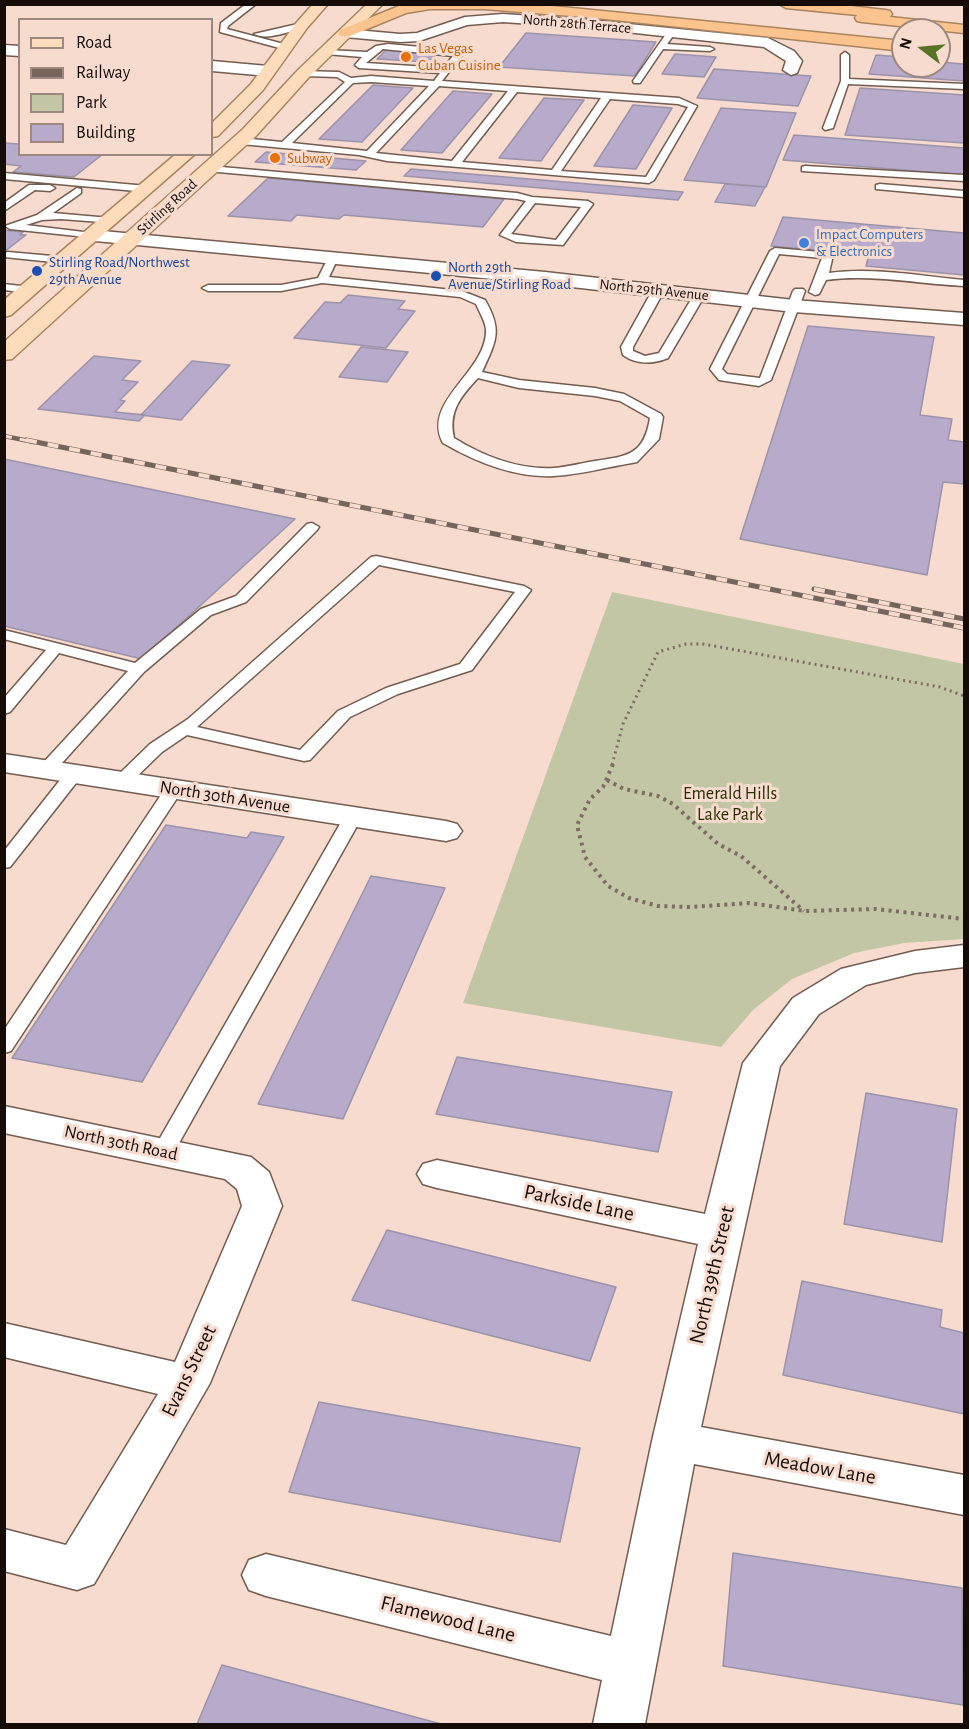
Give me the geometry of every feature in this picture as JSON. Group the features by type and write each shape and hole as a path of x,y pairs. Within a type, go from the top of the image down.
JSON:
{"highway":[{"path":"473,4 596,14 891,45"},
{"path":"610,4 891,34"},
{"path":"345,33 403,9 430,5 483,5"},
{"path":"783,11 964,22"},
{"path":"783,11 964,29"},
{"path":"783,11 891,28"}],"main road":[{"path":"215,126 256,87 302,25 321,4"},
{"name":"Stirling Road","path":"8,347 241,141 304,73 376,4"},
{"name":"Stirling Road","path":"4,311 185,156"}],"street":[{"name":"North 28th Terrace","path":"345,33 400,38 419,37 465,21 493,18 589,24 768,43 789,54 794,61 791,70"},
{"path":"213,66 268,71"},
{"name":"North 29th Avenue","path":"110,221 520,259 755,294"},
{"name":"North 29th Avenue","path":"92,236 699,295 807,291 964,303"},
{"name":"North 29th Avenue","path":"807,291 964,319"},
{"name":"North 30th Avenue","path":"4,763 446,831"},
{"name":"North 39th Street","path":"619,1725 675,1442 721,1233 762,1063 806,1006 854,977 915,962 964,956"},
{"name":"North 30th Road","path":"4,1119 237,1167"},
{"name":"Evans Street","path":"4,1550 77,1569 188,1383 262,1206 255,1182 237,1167"},
{"name":"Parkside Lane","path":"437,1174 721,1233"},
{"path":"4,1340 188,1383"},
{"name":"Meadow Lane","path":"675,1442 964,1495"},
{"name":"Flamewood Lane","path":"266,1575 631,1664"}],"lane":[{"path":"252,4 222,28 235,35 272,42 284,48"},
{"path":"235,35 277,32 302,25"},
{"path":"637,81 672,32"},
{"path":"662,46 710,49"},
{"path":"381,47 433,52 447,57 440,66 446,70 359,65 381,47"},
{"path":"326,52 369,55"},
{"path":"828,128 845,81 845,55"},
{"path":"369,154 436,84 446,70"},
{"path":"241,141 284,144 387,158 649,180 693,106 679,101 515,89 371,79 350,81 339,75 304,73"},
{"path":"284,144 350,81"},
{"path":"845,81 964,87"},
{"path":"455,164 515,89"},
{"path":"555,173 607,96"},
{"path":"210,168 588,204 559,243 516,239 505,234 532,200"},
{"path":"805,169 964,178"},
{"path":"4,176 147,189"},
{"path":"4,208 33,187 77,191 35,219"},
{"path":"880,187 964,194"},
{"path":"6,223 61,216 110,221"},
{"path":"6,223 92,236"},
{"path":"776,251 828,255 807,291 765,380 759,382 723,377 716,369 755,294 776,251"},
{"path":"8,255 63,260"},
{"path":"322,280 333,258"},
{"path":"807,291 855,274 964,284"},
{"path":"208,288 281,288 322,280 462,294 481,302 492,330 486,351 475,374 456,394 444,423 448,440 471,454 509,466 553,472 632,459 653,439 657,417 624,398 595,392 519,384 475,374"},
{"path":"4,287 29,290"},
{"path":"658,291 627,347 627,352 632,356 650,359 664,355 699,295"},
{"path":"4,863 60,771 138,669 206,612 241,599 312,527"},
{"path":"122,781 156,748 184,729 376,560 524,590 466,667 392,691 344,714 304,756 184,729"},
{"path":"4,634 138,669"},
{"path":"4,709 56,647"},
{"path":"4,1046 174,789"},
{"path":"163,1152 353,817"}],"path":[{"path":"964,696 940,687 703,644 670,647 658,652 642,681 623,724 607,780 590,799 577,825 585,857 608,886 629,898 658,906 689,907 749,903 805,911 876,909 964,919"},
{"path":"607,780 624,789 658,796 673,804 718,844 741,856 805,911"}],"green space":[{"name":"Emerald Hills Lake Park","path":"612,592 964,664 964,939 904,943 854,953 792,979 753,1010 721,1047 463,1003"}],"building":[{"path":"526,33 656,42 635,76 499,67"},
{"name":"Las Vegas Cuban Cuisine","path":"386,50 426,53 424,55 435,56 428,62 377,59"},
{"path":"675,54 716,57 704,77 662,74"},
{"path":"876,55 891,56 891,76 869,74"},
{"path":"951,63 964,64 964,81 923,78 951,78"},
{"path":"714,69 811,76 798,106 697,98"},
{"path":"373,85 413,88 362,142 319,139"},
{"path":"860,88 964,95 964,143 845,135"},
{"path":"453,91 492,94 442,153 401,150"},
{"path":"544,98 584,100 541,161 499,158"},
{"path":"633,105 672,108 636,169 594,166"},
{"path":"721,108 796,113 766,187 684,180"},
{"path":"794,135 964,148 964,175 783,160"},
{"path":"4,143 18,144 18,156 100,156 74,177 13,172 21,166 4,164"},
{"path":"266,152 366,161 356,170 255,162"},
{"path":"411,169 683,192 678,200 404,176"},
{"path":"268,178 504,199 483,227 344,215 339,219 297,215 291,221 228,216"},
{"path":"725,184 765,187 755,206 715,202"},
{"path":"783,217 964,233 964,275 866,266 869,255 771,246"},
{"path":"4,230 23,232 20,235 26,235 4,252"},
{"path":"348,295 405,301 398,309 415,311 386,348 294,338 325,302 340,303"},
{"path":"808,326 934,337 920,415 952,419 948,440 964,442 964,484 943,482 927,575 740,539"},
{"path":"361,347 408,352 387,382 339,377"},
{"path":"94,356 141,361 122,380 138,382 120,400 125,401 115,412 145,415 139,421 38,409"},
{"path":"192,361 230,365 181,420 141,415"},
{"path":"4,459 295,519 142,659 4,626"},
{"path":"166,825 247,838 251,832 284,837 142,1082 12,1058"},
{"path":"371,876 445,888 343,1119 258,1104"},
{"path":"457,1057 672,1092 658,1152 436,1114"},
{"path":"866,1093 957,1109 942,1242 844,1224"},
{"path":"387,1230 616,1287 590,1361 352,1300"},
{"path":"802,1281 942,1310 940,1327 964,1333 964,1414 783,1375"},
{"path":"319,1402 580,1448 560,1542 289,1492"},
{"path":"733,1553 962,1588 963,1705 723,1666"},
{"path":"222,1665 441,1724 197,1724"}],"railway":[{"path":"4,436 34,442"},
{"path":"26,440 964,628"},
{"path":"814,589 964,619"}],"place":[{"name":"Las Vegas Cuban Cuisine","path":"406,57"},
{"name":"Subway","path":"275,158"},
{"name":"Impact Computers & Electronics","path":"804,243"},
{"name":"Stirling Road/Northwest 29th Avenue","path":"37,271"},
{"name":"North 29th Avenue/Stirling Road","path":"436,276"}]}
